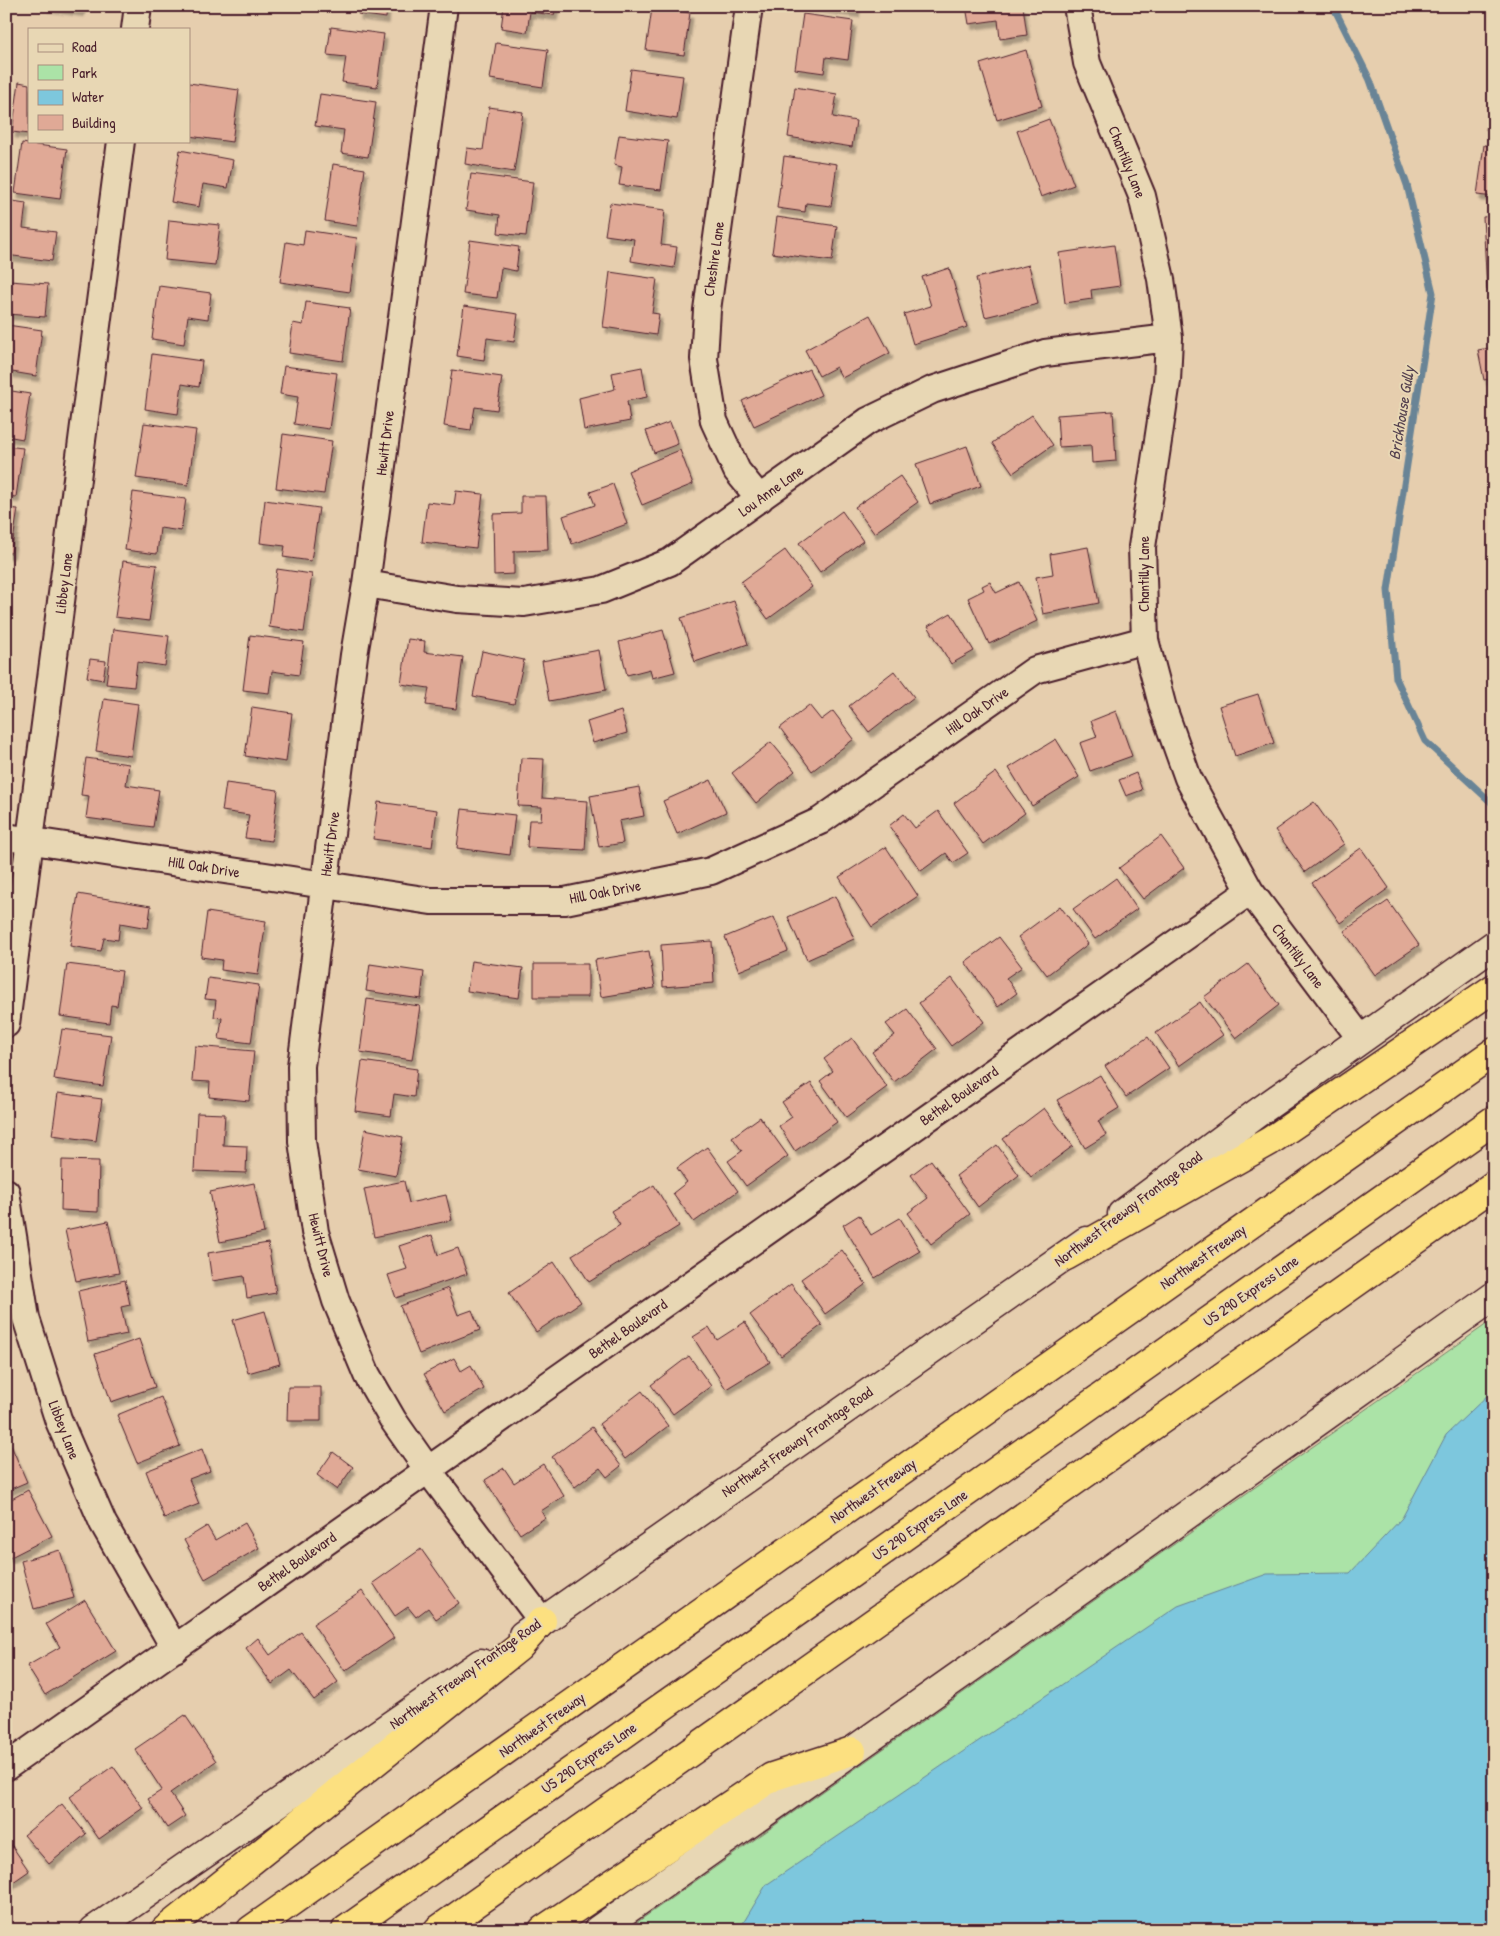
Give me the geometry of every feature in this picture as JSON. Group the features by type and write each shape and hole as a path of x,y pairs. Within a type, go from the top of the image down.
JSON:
{"highway":[{"path":"1066,1256 1270,1141 1494,988"},
{"name":"Northwest Freeway","path":"251,1930 1494,1052"},
{"name":"US 290 Express Lane","path":"346,1930 1494,1120"},
{"path":"438,1930 1494,1185"},
{"path":"165,1930 519,1647 542,1621"},
{"path":"544,1930 772,1777 852,1751"}],"main road":[{"name":"Northwest Freeway Frontage Road","path":"94,1930 542,1621 949,1335 1066,1256 1256,1114 1494,945"},
{"path":"598,1930 1494,1296"}],"street":[{"path":"135,28 138,6"},
{"name":"Hewitt Drive","path":"444,6 366,584 354,655 301,1066 302,1140 316,1232 336,1302 367,1375 393,1420 428,1470 542,1621"},
{"name":"Cheshire Lane","path":"749,6 707,310 704,359 714,421 737,470 760,499"},
{"name":"Chantilly Lane","path":"1077,6 1087,63 1142,196 1161,279 1169,338 1167,381 1142,547 1145,640 1163,708 1188,778 1250,891 1360,1040"},
{"name":"Libbey Lane","path":"6,1024 18,839 121,142"},
{"name":"Lou Anne Lane","path":"366,584 456,599 524,603 601,590 670,562 868,421 932,390 1045,353 1169,338"},
{"name":"Hill Oak Drive","path":"18,839 431,901 565,901 712,871 820,821 1035,670 1145,640"},
{"name":"Bethel Boulevard","path":"6,1767 1250,891"},
{"name":"Libbey Lane","path":"6,1192 26,1318 58,1420 103,1523 175,1649"}],"green space":[{"path":"1494,1319 1494,1930 626,1930"}],"water":[{"path":"1494,1389 1494,1930 739,1930 766,1885 1178,1606 1267,1574 1350,1573 1402,1518 1446,1435"}],"building":[{"path":"45,6 82,6 81,11"},
{"path":"359,6 387,6 386,18 358,14"},
{"path":"504,6 556,6 554,15 530,12 527,32 501,28"},
{"path":"812,6 857,6 856,12"},
{"path":"966,6 1023,6 1027,35 1000,39 998,20 969,24"},
{"path":"652,8 690,13 684,55 646,50"},
{"path":"803,14 853,21 848,60 826,57 824,73 795,69"},
{"path":"331,27 384,34 377,87 342,82 346,57 327,55"},
{"path":"496,43 548,50 543,87 490,79"},
{"path":"1026,50 1042,106 997,120 980,64"},
{"path":"631,69 683,76 677,119 625,111"},
{"path":"19,82 28,84 28,134 12,132"},
{"path":"1494,82 1494,131 1486,130"},
{"path":"190,83 239,90 232,142 190,136"},
{"path":"795,87 837,94 833,117 856,121 852,147 788,137"},
{"path":"320,94 376,102 368,157 341,153 344,130 315,126"},
{"path":"489,107 523,112 514,172 465,164 467,148 483,150"},
{"path":"1049,119 1074,185 1041,197 1017,131"},
{"path":"619,135 668,141 661,190 619,185 622,167 614,165"},
{"path":"22,143 67,149 60,199 15,193"},
{"path":"1484,145 1494,146 1494,197 1477,195"},
{"path":"180,150 233,160 228,188 203,184 199,207 171,202"},
{"path":"784,156 837,164 831,206 806,203 805,212 777,208"},
{"path":"333,164 365,169 357,226 325,221"},
{"path":"471,174 533,182 526,236 498,233 500,215 466,210"},
{"path":"6,200 26,203 23,228 56,232 52,261 6,255"},
{"path":"610,203 665,210 661,245 677,247 674,268 631,261 634,239 605,235"},
{"path":"1494,216 1494,290 1487,290 1483,217"},
{"path":"777,217 837,226 832,261 772,253"},
{"path":"169,220 220,225 215,265 165,260"},
{"path":"305,230 357,238 350,292 280,282 286,242 303,245"},
{"path":"470,240 519,247 516,271 501,268 497,298 463,294"},
{"path":"1114,245 1120,286 1091,290 1092,299 1065,303 1059,253"},
{"path":"1029,265 1038,304 985,317 976,278"},
{"path":"949,268 967,327 913,344 904,314 931,306 922,277"},
{"path":"610,272 657,279 652,313 659,314 656,335 603,327"},
{"path":"10,281 48,284 45,317 7,314"},
{"path":"159,286 211,293 208,319 188,316 184,344 152,339"},
{"path":"306,302 350,308 343,361 289,353 293,323 303,325"},
{"path":"464,306 518,314 514,342 487,338 484,360 457,356"},
{"path":"870,315 890,353 842,378 836,367 819,376 805,350"},
{"path":"7,325 42,330 36,376 6,371"},
{"path":"1494,347 1494,378 1484,380 1478,350"},
{"path":"152,354 202,361 199,387 182,384 178,414 145,409"},
{"path":"284,366 337,373 329,429 294,424 298,397 280,394"},
{"path":"642,367 647,397 627,401 630,421 584,430 579,398 615,389 612,373"},
{"path":"809,369 821,395 754,426 742,401"},
{"path":"452,370 502,377 497,410 475,407 471,430 444,426"},
{"path":"6,390 30,394 23,439 6,436"},
{"path":"1113,411 1116,461 1092,463 1091,445 1059,447 1057,415"},
{"path":"1032,415 1053,445 1013,473 992,443"},
{"path":"670,422 678,444 654,453 646,431"},
{"path":"144,423 196,430 188,485 136,478"},
{"path":"283,434 332,441 324,494 276,488"},
{"path":"6,446 23,448 16,497 6,496"},
{"path":"967,446 981,486 930,504 916,464"},
{"path":"680,450 693,484 642,505 628,471"},
{"path":"900,476 918,502 874,533 855,507"},
{"path":"613,484 627,524 572,544 563,516 595,505 590,492"},
{"path":"456,491 483,494 476,548 422,542 427,502 454,505"},
{"path":"133,492 186,499 181,531 160,528 157,554 125,550"},
{"path":"521,496 546,496 548,550 514,551 514,574 494,575 493,514 521,513"},
{"path":"265,500 319,508 311,561 283,557 285,546 260,543"},
{"path":"6,508 18,509 11,553 6,553"},
{"path":"842,511 863,541 820,572 799,543"},
{"path":"1088,547 1099,603 1043,614 1036,577 1053,574 1050,554"},
{"path":"785,550 812,587 768,619 741,582"},
{"path":"123,561 157,565 149,621 115,617"},
{"path":"277,569 312,574 304,632 269,627"},
{"path":"990,582 996,593 1019,582 1037,621 989,644 968,598 984,590 982,586"},
{"path":"734,601 748,644 695,662 681,618"},
{"path":"951,613 974,651 951,664 928,626"},
{"path":"113,629 169,636 165,666 137,662 134,687 106,684"},
{"path":"663,630 675,672 652,678 650,669 627,675 619,642"},
{"path":"250,635 304,642 299,675 272,671 269,693 243,690"},
{"path":"408,639 425,641 424,652 463,657 456,709 426,705 429,688 401,684"},
{"path":"599,650 606,690 549,701 542,661"},
{"path":"482,651 524,660 514,704 473,696"},
{"path":"90,659 106,661 103,680 87,677"},
{"path":"894,671 914,697 869,732 849,706"},
{"path":"1258,694 1274,743 1235,756 1219,706"},
{"path":"104,699 138,704 131,756 96,751"},
{"path":"809,705 821,720 833,711 854,739 812,771 780,728"},
{"path":"252,707 292,713 286,762 245,756"},
{"path":"621,711 627,733 593,743 587,722"},
{"path":"1116,711 1132,756 1090,771 1080,743 1097,737 1091,721"},
{"path":"1056,739 1079,777 1032,806 1009,768"},
{"path":"771,742 795,771 756,803 732,773"},
{"path":"86,758 129,764 126,785 159,790 153,827 86,818 89,796 81,795"},
{"path":"521,758 544,759 542,798 588,801 585,850 527,847 529,820 541,820 542,807 518,806"},
{"path":"996,772 1025,813 983,844 954,803"},
{"path":"1136,773 1142,790 1126,796 1119,780"},
{"path":"711,780 726,812 677,834 663,801"},
{"path":"226,783 278,790 272,841 245,838 249,815 222,811"},
{"path":"639,787 644,816 619,821 623,843 599,847 590,796"},
{"path":"378,802 437,810 432,847 373,839"},
{"path":"1314,802 1344,844 1305,872 1275,830"},
{"path":"462,809 515,815 510,855 457,848"},
{"path":"938,811 968,853 953,863 946,853 921,871 889,826 904,814 915,828"},
{"path":"1161,836 1184,868 1143,899 1119,868"},
{"path":"886,847 918,896 872,927 839,877"},
{"path":"1361,848 1389,888 1340,923 1312,883"},
{"path":"1116,878 1137,909 1095,939 1073,909"},
{"path":"78,894 151,906 148,928 120,923 118,940 104,938 101,951 70,946"},
{"path":"835,896 854,939 807,960 788,917"},
{"path":"1388,901 1419,945 1375,975 1344,931"},
{"path":"1060,906 1088,944 1047,975 1018,937"},
{"path":"207,912 266,921 258,975 221,970 222,960 201,957"},
{"path":"774,917 788,951 739,971 725,937"},
{"path":"999,937 1022,967 1006,978 1017,993 998,1007 965,962"},
{"path":"712,941 714,983 663,987 661,945"},
{"path":"649,951 655,988 601,997 595,960"},
{"path":"471,961 523,968 519,998 467,991"},
{"path":"67,964 122,971 117,1006 111,1005 109,1023 60,1016"},
{"path":"370,964 424,972 421,999 366,991"},
{"path":"534,964 588,964 588,997 534,997"},
{"path":"1248,964 1279,1005 1236,1038 1204,997"},
{"path":"208,978 259,985 251,1043 219,1039 222,1018 214,1017 216,1000 205,999"},
{"path":"952,978 984,1022 951,1046 919,1003"},
{"path":"367,999 420,1006 412,1060 360,1052"},
{"path":"1200,1002 1223,1035 1179,1066 1156,1033"},
{"path":"907,1009 937,1049 894,1082 872,1052 895,1035 886,1024"},
{"path":"62,1029 111,1035 103,1086 54,1079"},
{"path":"1148,1037 1169,1068 1126,1097 1105,1066"},
{"path":"852,1038 887,1087 846,1117 820,1081 833,1071 824,1059"},
{"path":"195,1046 254,1051 249,1101 209,1097 210,1082 192,1081"},
{"path":"362,1061 417,1069 414,1097 394,1094 391,1116 355,1111"},
{"path":"1100,1075 1119,1108 1098,1121 1106,1135 1085,1148 1057,1100"},
{"path":"811,1083 837,1122 795,1151 779,1126 792,1117 782,1102"},
{"path":"58,1093 102,1099 96,1141 52,1135"},
{"path":"1044,1108 1073,1146 1031,1177 1003,1139"},
{"path":"197,1113 225,1114 223,1145 247,1146 246,1173 194,1171"},
{"path":"760,1117 788,1156 746,1186 728,1161 742,1151 732,1137"},
{"path":"365,1129 403,1137 396,1176 358,1169"},
{"path":"997,1145 1019,1175 978,1207 956,1176"},
{"path":"707,1147 738,1191 694,1222 673,1193 687,1182 677,1168"},
{"path":"62,1160 99,1161 98,1212 61,1210"},
{"path":"931,1160 970,1214 931,1244 908,1213 928,1198 911,1175"},
{"path":"404,1181 409,1203 446,1195 452,1220 374,1237 364,1189"},
{"path":"254,1183 264,1233 220,1242 210,1192"},
{"path":"654,1185 679,1226 589,1282 572,1255 620,1225 611,1211"},
{"path":"859,1215 871,1235 900,1218 920,1251 875,1278 843,1225"},
{"path":"108,1221 119,1273 76,1281 65,1230"},
{"path":"432,1235 438,1255 458,1248 467,1274 396,1298 388,1275 407,1269 399,1246"},
{"path":"268,1243 276,1293 247,1298 244,1276 212,1281 208,1253"},
{"path":"842,1250 866,1284 825,1314 801,1279"},
{"path":"554,1262 581,1302 536,1332 509,1293"},
{"path":"125,1280 130,1305 121,1307 127,1334 88,1342 78,1291"},
{"path":"791,1284 822,1325 781,1356 750,1315"},
{"path":"448,1288 458,1315 472,1310 480,1330 419,1354 400,1306"},
{"path":"265,1311 280,1364 248,1373 233,1320"},
{"path":"745,1322 770,1362 726,1389 693,1337 709,1327 717,1340"},
{"path":"139,1339 155,1387 111,1402 95,1354"},
{"path":"689,1356 711,1386 673,1414 651,1385"},
{"path":"454,1358 461,1371 471,1365 484,1389 445,1411 424,1374"},
{"path":"288,1387 321,1387 321,1421 287,1421"},
{"path":"642,1391 668,1426 625,1459 599,1424"},
{"path":"161,1397 180,1446 137,1463 117,1415"},
{"path":"592,1427 621,1466 607,1477 600,1468 575,1487 552,1457"},
{"path":"6,1434 27,1482 6,1491"},
{"path":"202,1449 210,1471 189,1479 199,1504 164,1518 146,1471"},
{"path":"333,1452 353,1467 337,1490 317,1475"},
{"path":"543,1464 564,1496 541,1511 545,1518 520,1534 485,1480 504,1468 514,1483"},
{"path":"28,1490 52,1536 9,1558 6,1553 6,1502"},
{"path":"245,1523 259,1548 205,1579 184,1540 207,1526 215,1540"},
{"path":"421,1549 459,1603 436,1619 428,1608 416,1617 408,1607 395,1616 373,1583"},
{"path":"60,1550 74,1598 34,1609 21,1561"},
{"path":"362,1591 394,1638 345,1671 313,1624"},
{"path":"85,1600 116,1651 45,1695 27,1666 60,1647 46,1624"},
{"path":"301,1632 338,1682 314,1700 291,1670 272,1684 246,1648 258,1638 270,1655"},
{"path":"185,1715 216,1761 170,1793 185,1816 167,1828 148,1799 162,1790 135,1749"},
{"path":"113,1766 143,1808 99,1839 70,1797"},
{"path":"62,1804 86,1834 49,1864 24,1835"},
{"path":"10,1843 29,1871 6,1887 6,1846"}],"waterway":[{"name":"Brickhouse Gully","path":"1333,6 1370,80 1407,185 1433,293 1388,590 1396,678 1425,741 1494,805"}]}
